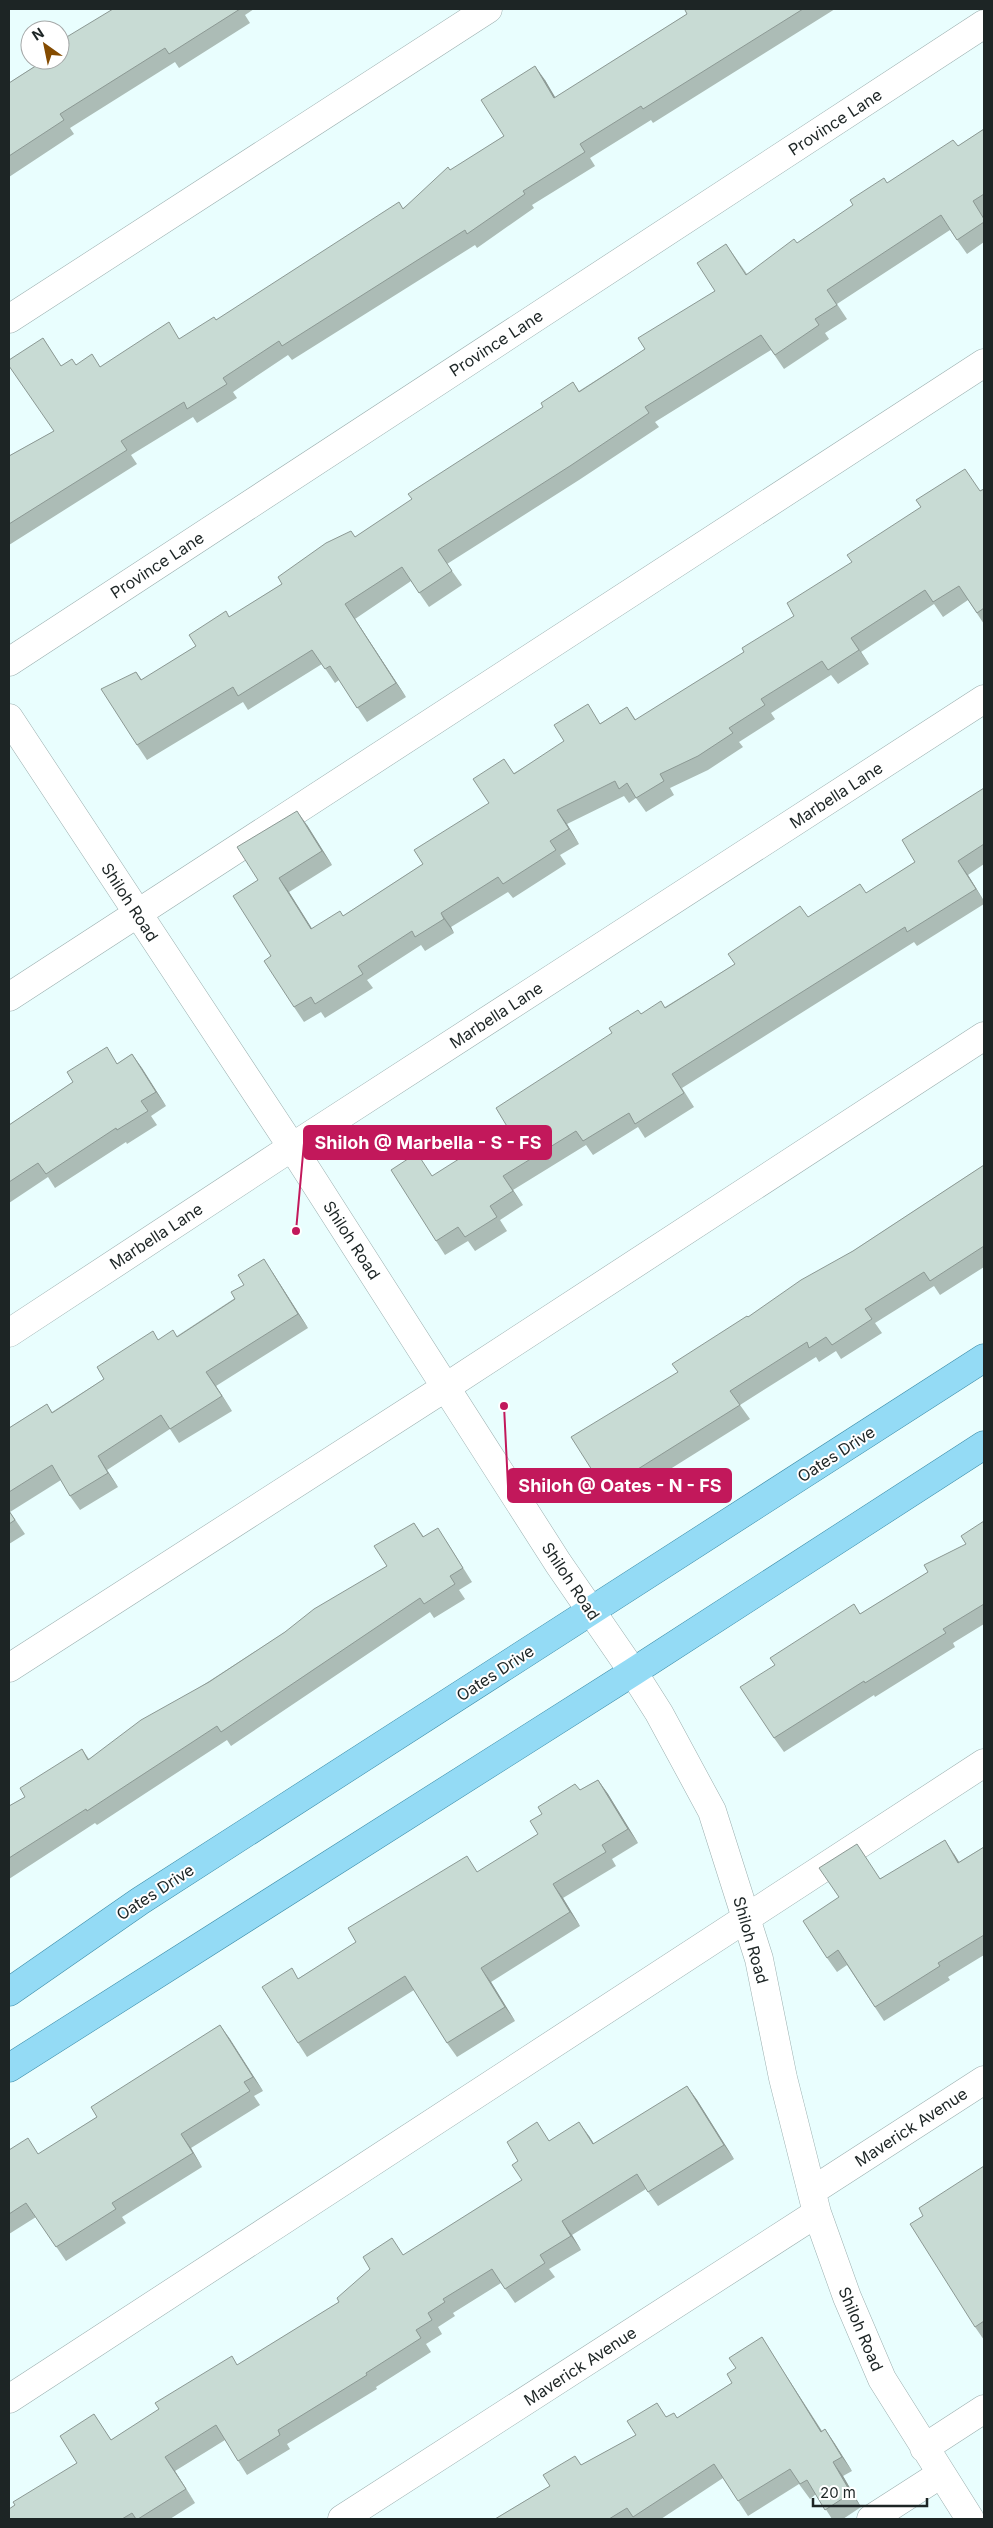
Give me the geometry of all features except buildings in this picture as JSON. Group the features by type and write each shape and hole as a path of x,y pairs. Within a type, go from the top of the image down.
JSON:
{"main road":[{"name":"Oates Drive","path":"9,1992 140,1901 984,1358"},
{"path":"9,2068 633,1672 984,1444"}],"street":[{"path":"9,319 488,9"},
{"name":"Province Lane","path":"9,662 984,24"},
{"path":"9,997 984,364"},
{"name":"Marbella Lane","path":"9,1333 292,1147 984,699"},
{"name":"Shiloh Road","path":"9,718 292,1147 558,1563 633,1672 659,1713 712,1811 759,1959 783,2078 815,2202 846,2297 882,2379 970,2519"},
{"path":"9,1668 446,1387 984,1036"},
{"path":"9,2399 984,1763"},
{"name":"Maverick Avenue","path":"342,2519 815,2202 984,2080"},
{"path":"924,2448 984,2409"},
{"path":"871,2519 941,2474"}],"place":[{"name":"Shiloh @ Marbella - S - FS","path":"296,1231"},
{"name":"Shiloh @ Oates - N - FS","path":"504,1406"}]}
